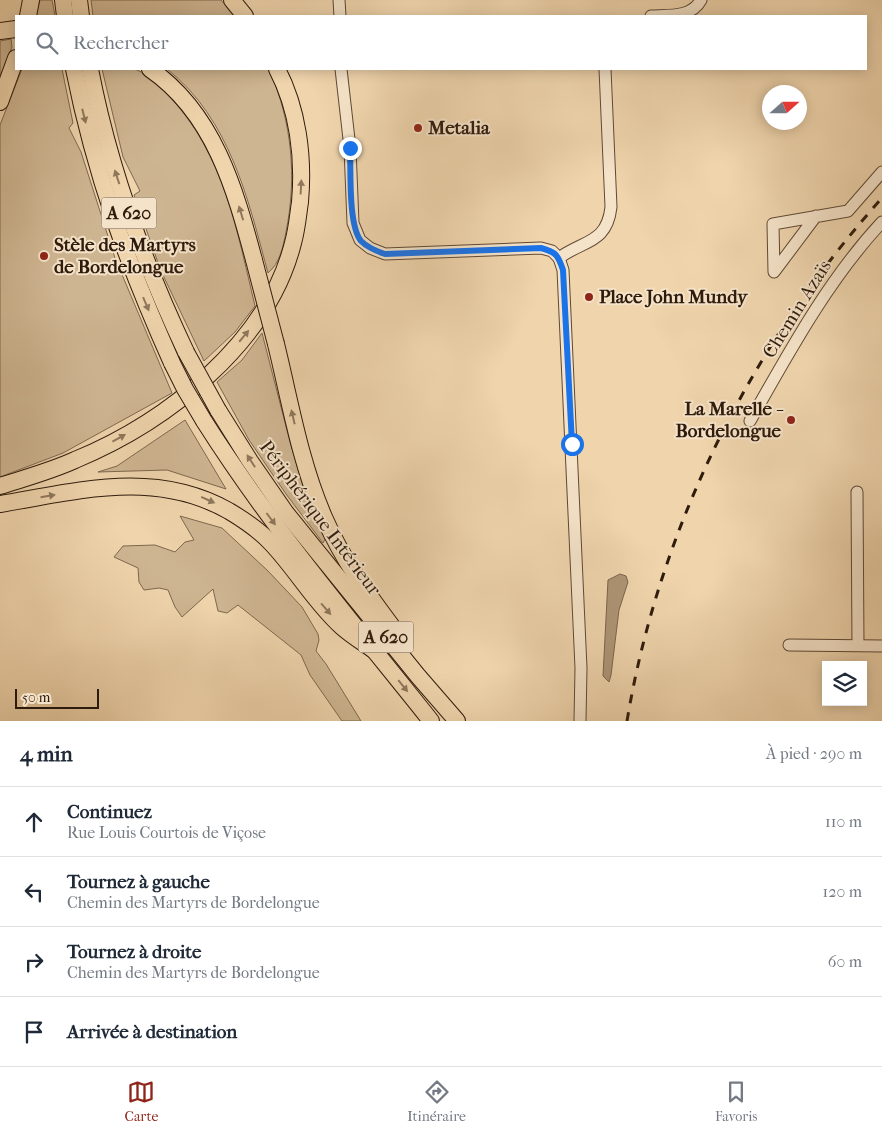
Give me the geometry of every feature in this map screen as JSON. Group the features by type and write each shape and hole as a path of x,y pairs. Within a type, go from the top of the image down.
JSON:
{"highway":[{"path":"28,15 31,0"},
{"path":"63,0 65,15"},
{"path":"79,0 82,15"},
{"path":"232,0 244,15"},
{"path":"0,31 15,29"},
{"path":"0,102 15,61"},
{"name":"A 620","path":"74,70 95,163 111,214 148,309 184,389 236,471 268,516 431,721"},
{"name":"Périphérique Intérieur","path":"90,70 111,160 142,253 162,302 186,352 218,410 286,513 418,676 457,721"},
{"path":"151,70 184,98 204,126 231,181 254,260 310,481 324,517 344,556 366,592 412,653 418,676"},
{"path":"0,486 76,460 117,440 164,411 208,376 255,323 270,300 283,273 293,243 301,186 301,160 297,128 290,100 277,70"},
{"path":"0,504 124,486 150,486 199,496 245,521 270,542 342,627 375,652"}],"street":[{"path":"340,0 340,15"},
{"path":"660,15 689,12 701,0"},
{"path":"341,70 350,148 353,223 360,240 370,248 385,254 541,248 552,251 559,258 563,270 572,444 581,668 580,721"},
{"path":"559,258 567,252 596,239 607,225 610,217 605,70"},
{"path":"816,216 774,272 774,224 816,216 848,210 882,172"},
{"name":"Chemin Azaïs","path":"750,421 786,357 842,271 882,222"},
{"path":"856,492 858,645"},
{"path":"789,645 882,646"}],"shaded area":[{"path":"40,0 52,0 55,15 36,15"},
{"path":"91,0 221,0 234,15 93,15"},
{"path":"11,39 12,47 0,76 0,41"},
{"path":"22,70 62,70 73,123 69,128 81,152 115,258 172,393 63,453 0,477 0,125"},
{"path":"102,70 136,70 162,88 188,119 203,143 216,168 226,195 242,250 255,306 235,332 204,361 161,271 134,195 140,191 123,157"},
{"path":"168,70 270,71 288,130 292,171 284,243 278,260 268,273 253,217 234,162 207,112 189,89"},
{"path":"262,333 290,442 306,496 325,539 323,543 249,440 217,382 242,360"},
{"path":"185,420 226,489 167,470 98,472 117,466"},
{"path":"180,516 222,528 268,571 302,607 318,634 319,640 316,651 361,721 342,721 310,675 301,655 238,605 227,613 218,611 213,589 182,617 175,607 168,590 159,588 144,590 139,582 138,568 114,557 123,546 155,545 175,552 185,542 194,540"},
{"path":"620,574 626,576 628,582 619,610 609,682 603,676 608,580"}],"railway":[{"path":"627,721 642,649 662,578 687,509 718,442 753,376 792,314 835,254 882,198"}],"place":[{"name":"Metalia","path":"418,128"},
{"name":"Stèle des Martyrs de Bordelongue","path":"44,256"},
{"name":"Place John Mundy","path":"589,297"},
{"name":"La Marelle - Bordelongue","path":"791,420"}],"route":[{"path":"350,148 353,223 360,240 370,248 385,254 541,248 552,251 559,258 563,270 567,327 572,444"}]}
